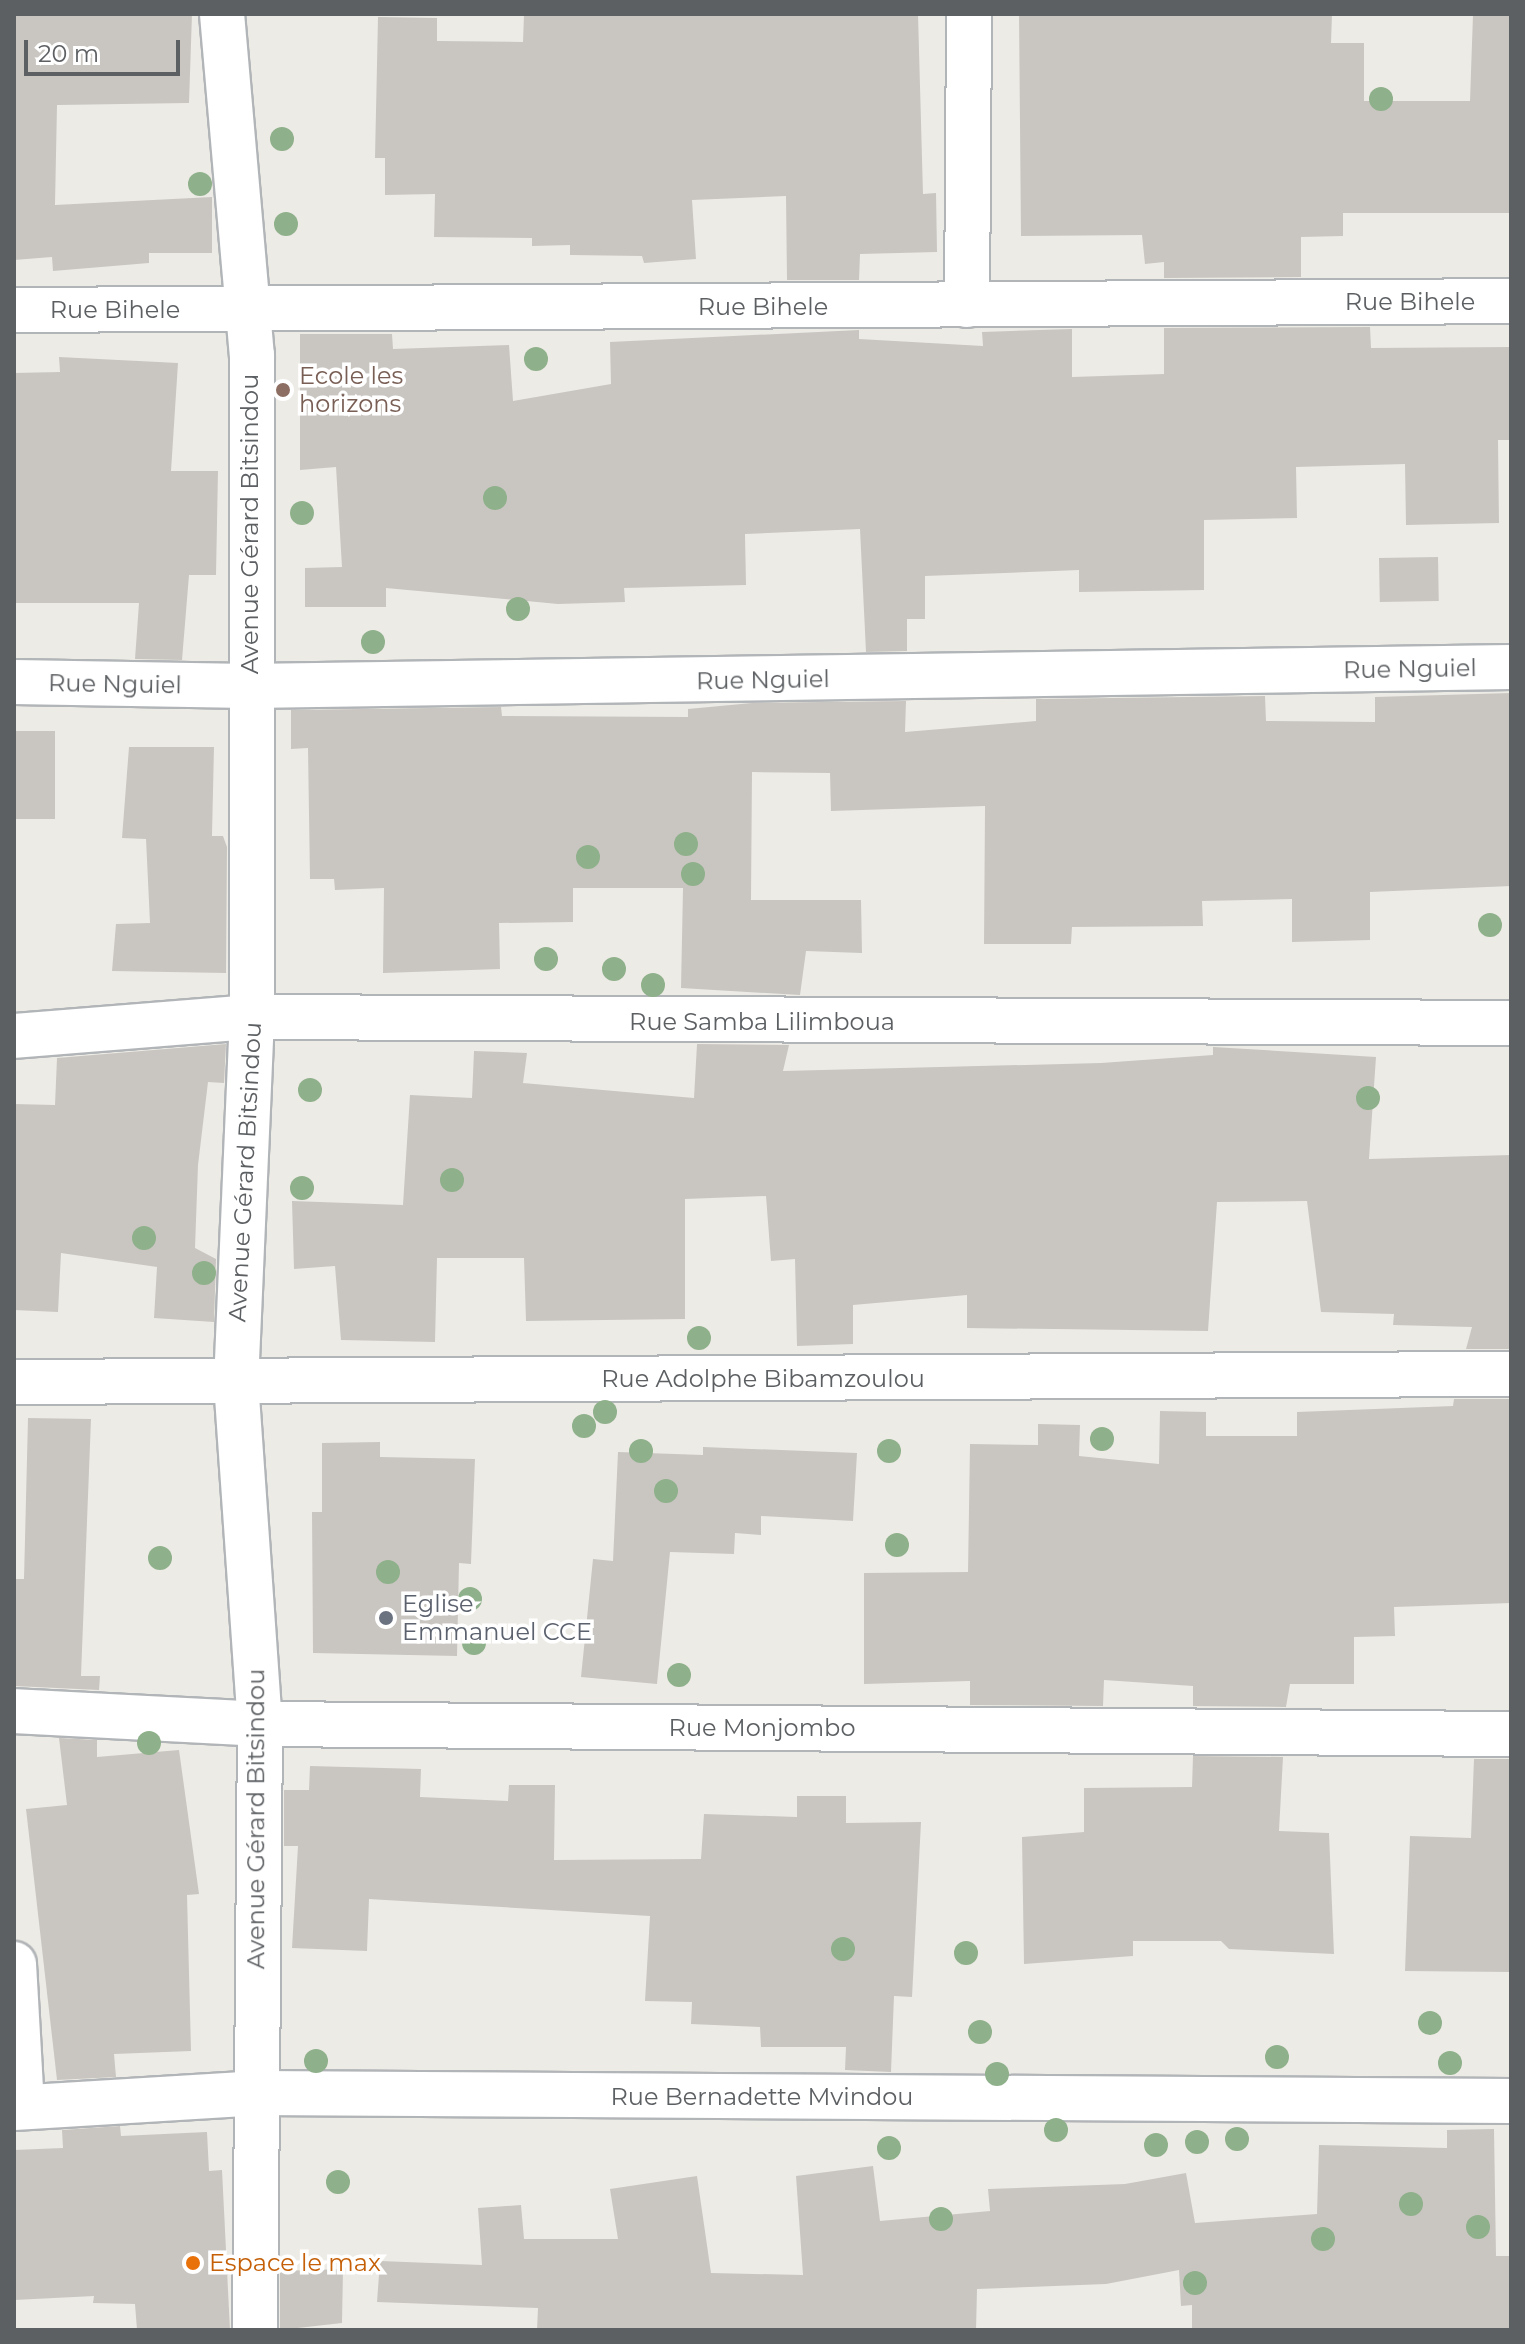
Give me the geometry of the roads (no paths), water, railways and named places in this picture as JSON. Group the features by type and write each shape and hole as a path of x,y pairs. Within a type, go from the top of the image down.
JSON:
{"street":[{"name":"Avenue Gérard Bitsindou","path":"222,14 245,310 252,355 249,686 252,1017 236,1382 260,1724 255,2330"},
{"path":"967,305 969,14"},
{"name":"Rue Bihele","path":"14,310 1511,301"},
{"name":"Rue Nguiel","path":"14,682 249,686 1511,667"},
{"name":"Rue Samba Lilimboua","path":"14,1036 252,1017 1511,1023"},
{"name":"Rue Adolphe Bibamzoulou","path":"14,1382 1511,1374"},
{"name":"Rue Monjombo","path":"14,1711 260,1724 1511,1734"},
{"path":"14,1964 18,2107"},
{"name":"Rue Bernadette Mvindou","path":"18,2107 256,2093 1511,2101"}],"place":[{"name":"Ecole les horizons","path":"283,390"},
{"name":"Eglise Emmanuel CCE","path":"386,1618"},
{"name":"Espace le max","path":"193,2263"}]}
